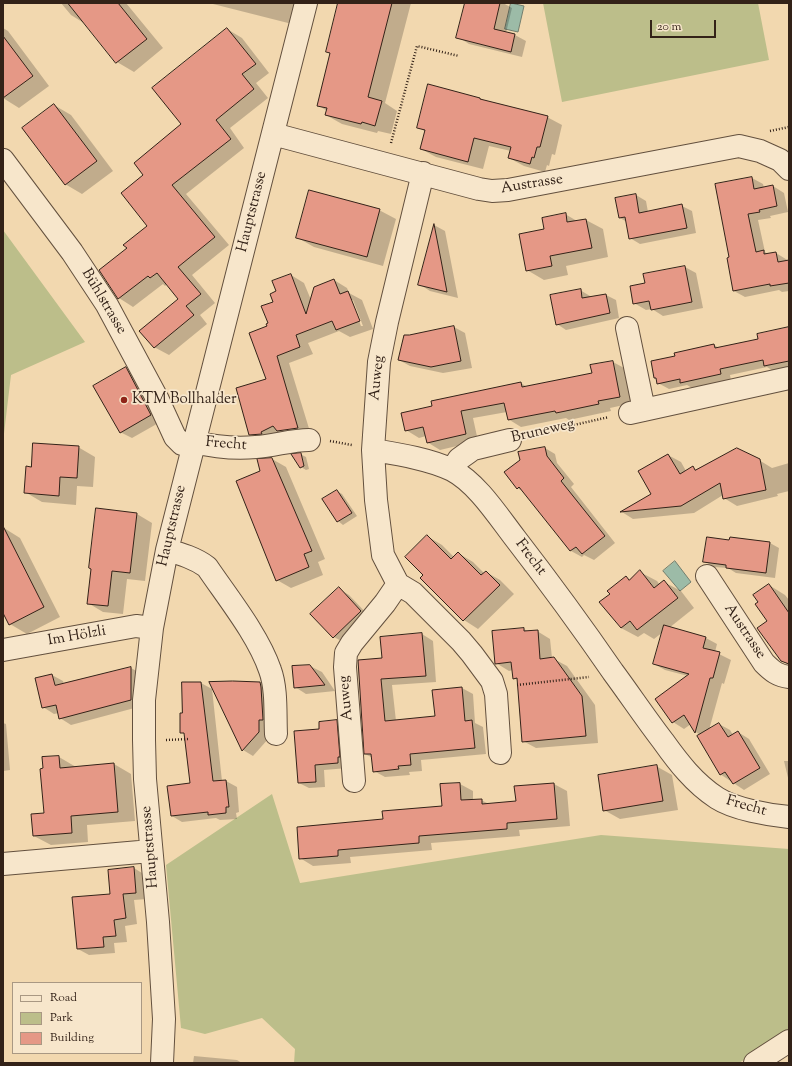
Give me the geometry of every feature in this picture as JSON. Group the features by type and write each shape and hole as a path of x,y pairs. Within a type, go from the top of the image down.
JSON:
{"street":[{"name":"Hauptstrasse","path":"162,1063 164,1019 158,922 145,779 144,740 144,700 152,628 167,550 193,444 306,3"},
{"name":"Austrasse","path":"273,134 479,189 492,191 508,190 739,146 760,151 780,160 789,170"},
{"name":"Bühlstrasse","path":"3,160 72,252 107,305 158,400 175,437 182,444 193,444"},
{"name":"Auweg","path":"423,173 387,322 379,362 373,450 376,500 383,555 398,584 413,593 461,641 492,681 496,694 500,753"},
{"path":"628,328 637,411 789,378"},
{"name":"Frecht","path":"193,444 238,448 258,447 296,440 309,440"},
{"name":"Bruneweg","path":"452,470 459,459 473,449 510,440"},
{"name":"Frecht","path":"373,450 426,461 452,470 464,478 491,507 553,588 684,770 718,798 734,805 759,812 789,817"},
{"path":"167,550 189,557 207,567 261,648 271,671 274,693 276,734"},
{"name":"Austrasse","path":"707,576 764,663 771,671 780,676 789,677"},
{"name":"Auweg","path":"354,781 345,667 346,653 352,643 385,603 398,584"},
{"name":"Im Hölzli","path":"3,650 136,626 152,628"},
{"path":"3,864 151,851"},
{"path":"755,1063 789,1041"}],"path":[{"path":"386,163 417,46 459,56"},
{"name":"Bruneweg","path":"510,440 637,411"},
{"path":"309,440 344,443 373,450"},
{"path":"494,687 607,676 613,672"},
{"path":"175,739 190,739"}],"green space":[{"path":"543,3 758,3 769,60 562,102"},
{"path":"3,230 85,342 11,375 3,442"},
{"path":"272,794 300,883 601,835 789,849 789,1032 739,1063 294,1063 295,1049 262,1018 205,1034 181,1028 166,865"}],"shaded area":[{"path":"511,3 524,6 518,32 505,29"},
{"path":"675,561 691,582 680,591 663,571"}],"building":[{"path":"68,3 118,3 147,39 116,63"},
{"path":"338,3 392,3 368,97 382,101 375,126 325,115 327,108 317,106 330,53 326,52"},
{"path":"465,3 500,3 494,29 515,34 511,52 456,38"},
{"path":"227,28 256,64 242,74 254,89 216,120 231,139 172,185 215,237 178,267 201,294 186,306 194,315 154,348 139,331 178,299 157,273 150,278 148,276 118,299 99,270 127,248 123,245 147,226 121,193 143,175 134,163 181,124 152,88"},
{"path":"3,36 33,76 3,98"},
{"path":"428,84 548,116 540,147 537,147 534,158 532,157 530,164 508,158 511,147 474,138 468,162 420,149 425,130 417,128"},
{"path":"54,104 97,161 65,185 22,128"},
{"path":"752,177 754,189 773,185 777,206 759,210 760,212 748,214 756,252 764,250 764,254 776,252 778,262 789,260 789,283 770,286 770,284 733,291 727,258 729,257 715,184"},
{"path":"309,190 380,209 367,257 296,238"},
{"path":"636,194 639,213 682,204 687,228 629,239 625,217 619,218 615,198"},
{"path":"566,213 567,222 586,219 592,248 550,256 552,266 526,271 519,234 544,229 542,218"},
{"path":"434,224 441,260 447,292 418,285"},
{"path":"685,266 692,302 651,310 649,301 633,304 630,286 645,283 643,274"},
{"path":"291,274 306,314 314,287 334,279 340,294 348,291 360,321 336,330 332,321 296,335 300,347 277,356 298,428 277,431 273,426 261,432 262,434 249,435 236,388 266,379 249,333 267,326 266,324 268,323 261,306 273,302 270,294 276,291 272,281"},
{"path":"581,289 582,298 606,294 610,313 556,325 550,295"},
{"path":"454,326 461,361 431,367 398,360 404,335"},
{"path":"789,327 789,361 764,366 763,360 720,369 721,374 680,383 680,379 657,384 656,378 654,378 651,361 675,356 674,353 714,344 715,348 758,339 757,334"},
{"path":"613,361 620,397 598,401 599,404 556,413 555,411 508,420 504,403 461,411 466,434 427,443 423,427 405,431 401,413 432,406 431,401 521,382 522,387 592,373 590,365"},
{"name":"KTM Bollhalder","path":"126,367 151,415 120,433 93,386"},
{"path":"33,443 79,446 77,478 60,477 59,496 24,493 26,466 31,467"},
{"path":"545,447 547,456 564,478 561,481 605,536 582,554 576,547 570,551 519,487 517,489 504,472 520,460 518,452"},
{"path":"737,448 760,459 766,490 723,499 720,483 681,506 620,512 651,494 638,471 668,454 680,474 693,466 695,470"},
{"path":"301,453 304,466 300,468 291,454"},
{"path":"272,458 312,551 304,554 309,567 276,581 236,481 260,471 257,459"},
{"path":"337,490 352,513 337,522 322,499"},
{"path":"96,508 137,513 130,573 112,571 108,606 87,604 91,569 89,568"},
{"path":"3,526 44,607 9,625 3,613"},
{"path":"427,535 451,559 458,552 481,575 486,571 500,585 463,621 420,578 423,575 405,557"},
{"path":"707,537 729,540 730,537 770,542 766,573 726,568 726,565 703,562"},
{"path":"640,570 654,588 664,580 678,598 637,630 630,621 621,628 599,602 610,594 607,591 626,576 629,580"},
{"path":"769,584 789,613 789,664 781,661 757,628 767,621 755,604 758,602 753,595"},
{"path":"339,587 361,611 333,638 310,614"},
{"path":"664,625 706,637 703,648 720,652 713,678 710,678 695,733 684,715 672,723 655,699 689,674 653,664"},
{"path":"524,628 524,631 538,630 540,659 554,657 582,696 586,736 522,742 517,678 513,679 511,662 495,664 492,631"},
{"path":"422,633 426,676 381,679 385,721 435,716 432,690 462,687 465,721 472,720 475,748 410,754 411,765 398,766 399,769 373,772 371,754 364,754 358,660 382,658 380,637"},
{"path":"310,665 325,685 294,688 292,666"},
{"path":"131,667 131,700 59,719 56,705 42,708 35,678 52,674 55,685"},
{"path":"182,682 201,682 213,781 226,780 229,807 226,807 226,813 208,815 208,812 171,816 167,786 190,783 184,733 180,733 180,713 182,713"},
{"path":"209,682 260,682 261,687 263,720 259,720 259,732 242,751"},
{"path":"337,720 340,757 338,757 338,763 315,765 316,782 298,783 294,731 319,729 319,722"},
{"path":"719,723 728,737 738,731 760,768 733,784 725,772 720,775 697,736"},
{"path":"59,756 60,768 114,763 118,812 71,816 72,833 33,836 31,814 44,813 40,769 43,768 42,757"},
{"path":"657,765 663,801 603,811 598,775"},
{"path":"460,783 461,800 482,799 482,804 516,801 514,786 554,783 557,819 507,823 507,829 419,836 419,843 338,850 338,856 299,859 297,827 383,819 382,811 442,806 440,784"},
{"path":"134,867 136,893 123,894 126,918 114,920 116,936 103,937 104,947 77,949 72,897 110,894 108,870"}],"place":[{"name":"KTM Bollhalder","path":"124,400"}]}
